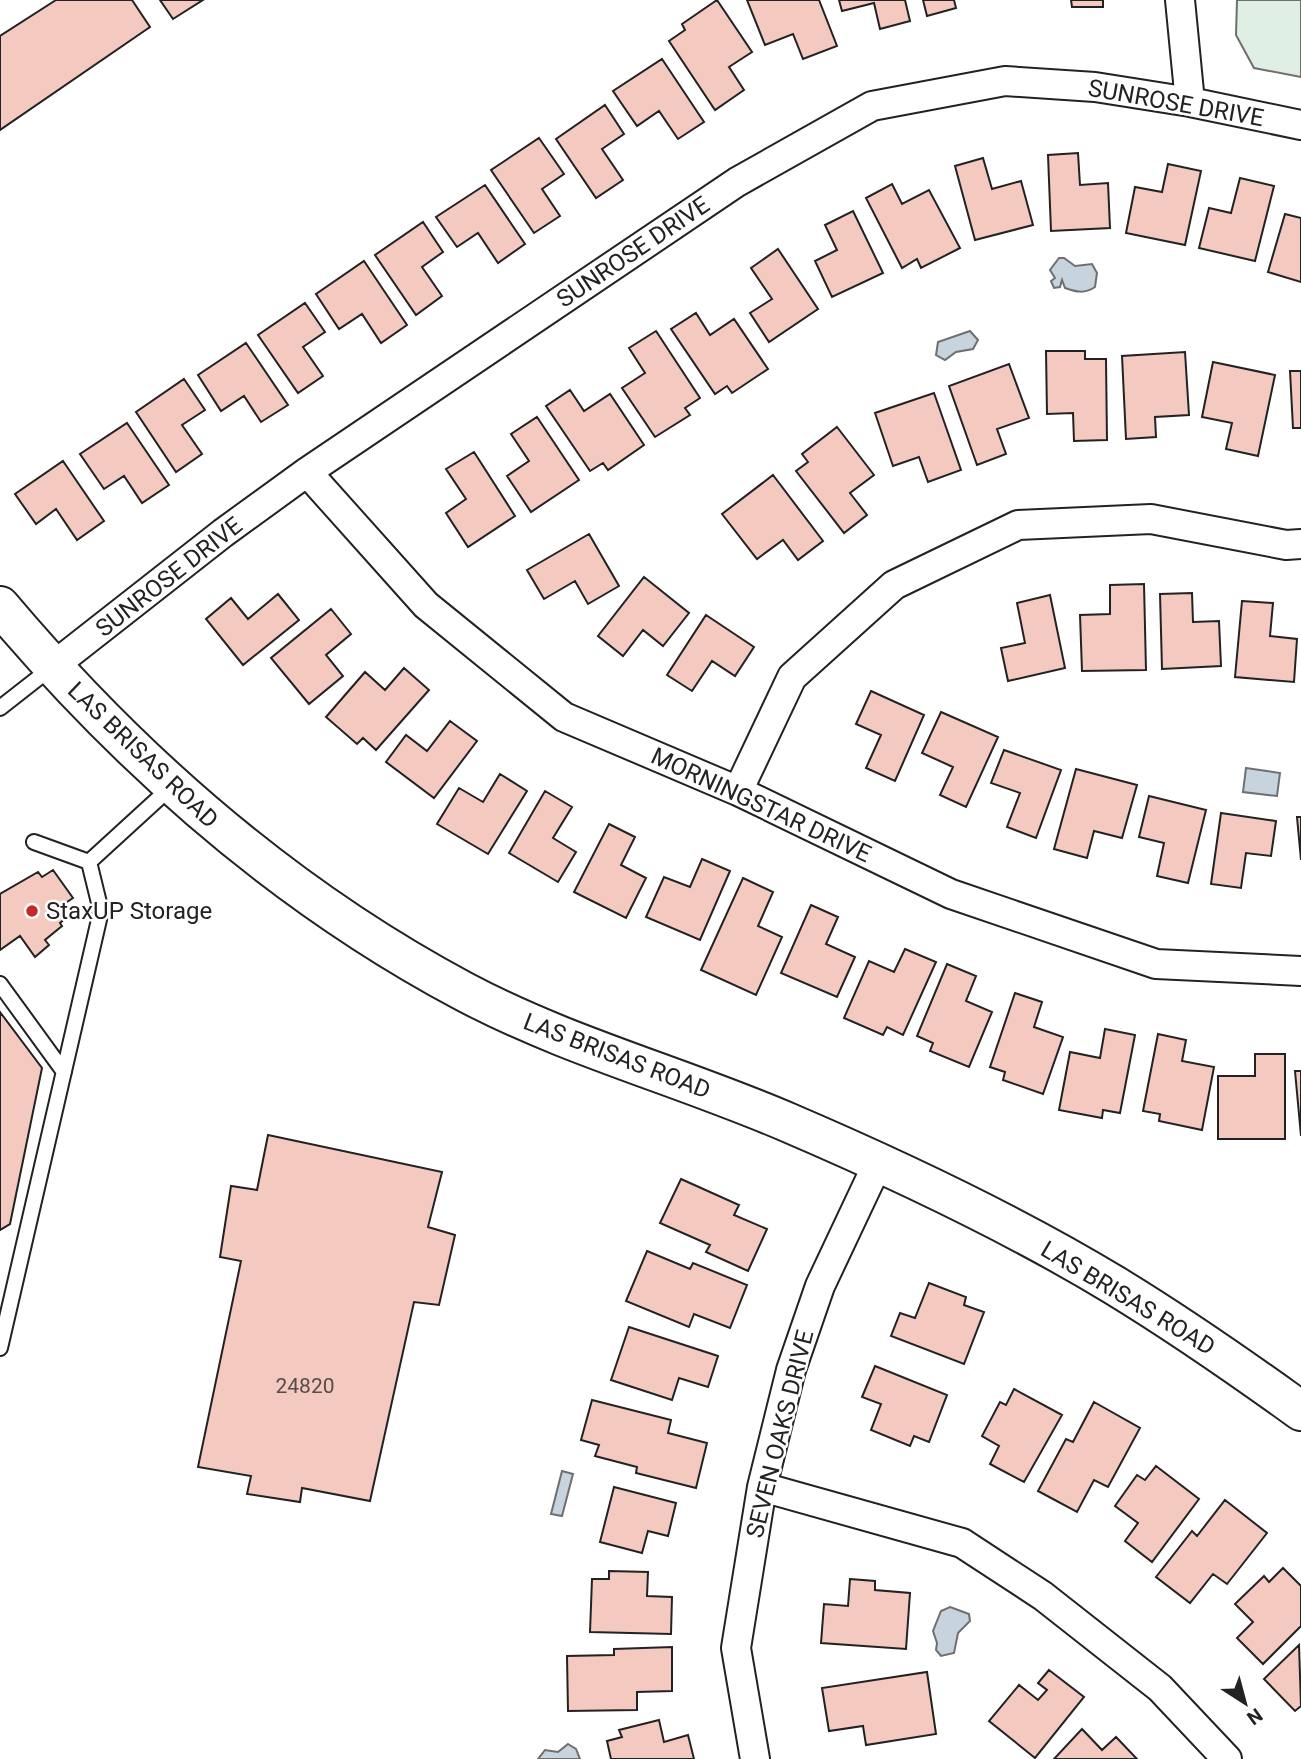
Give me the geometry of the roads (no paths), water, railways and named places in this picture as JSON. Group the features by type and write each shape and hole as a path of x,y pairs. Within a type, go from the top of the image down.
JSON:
{"street":[{"path":"1180,0 1190,102"},
{"name":"SUNROSE DRIVE","path":"52,667 223,533 307,472 737,182 872,106 1004,81 1095,87 1190,102 1301,125"},
{"name":"MORNINGSTAR DRIVE","path":"307,472 426,605 564,717 738,791 951,894 1156,964 1301,971"},
{"path":"738,791 792,677 894,585 1018,525 1150,519 1286,545 1301,544"},
{"name":"LAS BRISAS ROAD","path":"0,606 52,667 122,740 234,841 294,886 461,990 515,1018 694,1084 878,1163 998,1221 1113,1284 1216,1350 1301,1411"},
{"name":"SEVEN OAKS DRIVE","path":"755,1759 736,1648 762,1487 791,1370 820,1286 878,1163"},
{"path":"762,1487 961,1543 1043,1595 1160,1688 1227,1759"}],"lane":[{"path":"0,708 52,667"},
{"path":"89,862 172,786"},
{"path":"34,842 89,862"},
{"path":"0,1348 3,1318 101,911 89,862"},
{"path":"0,984 64,1072"}],"place":[{"name":"StaxUP Storage","path":"32,911"}]}
